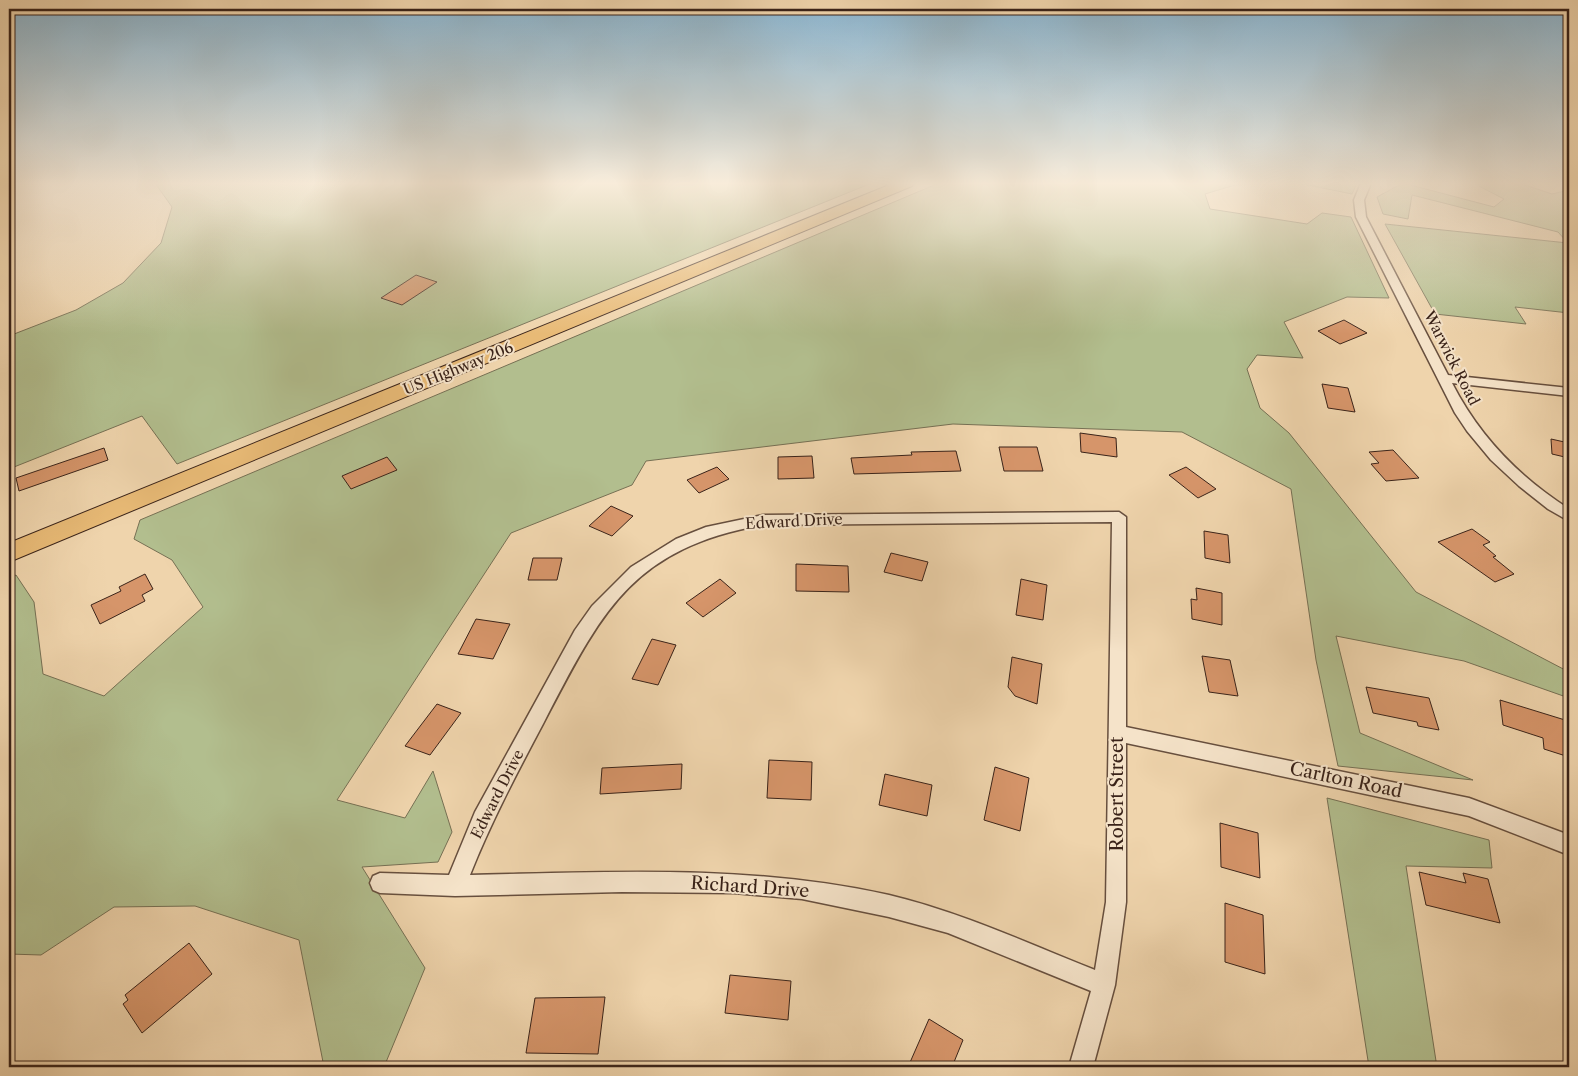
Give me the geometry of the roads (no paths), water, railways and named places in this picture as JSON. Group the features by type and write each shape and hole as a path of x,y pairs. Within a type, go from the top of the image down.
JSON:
{"highway":[{"name":"US Highway 206","path":"9,553 785,233"}],"street":[{"name":"Warwick Road","path":"1369,233 1461,413 1480,439 1509,470 1569,516"},
{"path":"1444,378 1569,392"},
{"name":"Robert Street","path":"1081,1067 1104,985 1116,902 1119,517"},
{"name":"Edward Drive","path":"455,886 482,819 581,635 597,610 622,581 654,556 675,545 717,528 763,520 1119,517"},
{"name":"Carlton Road","path":"1117,732 1470,807 1569,846"},
{"name":"Richard Drive","path":"380,883 455,886 622,882 734,882 802,889 890,906 948,922 1104,985"}]}
